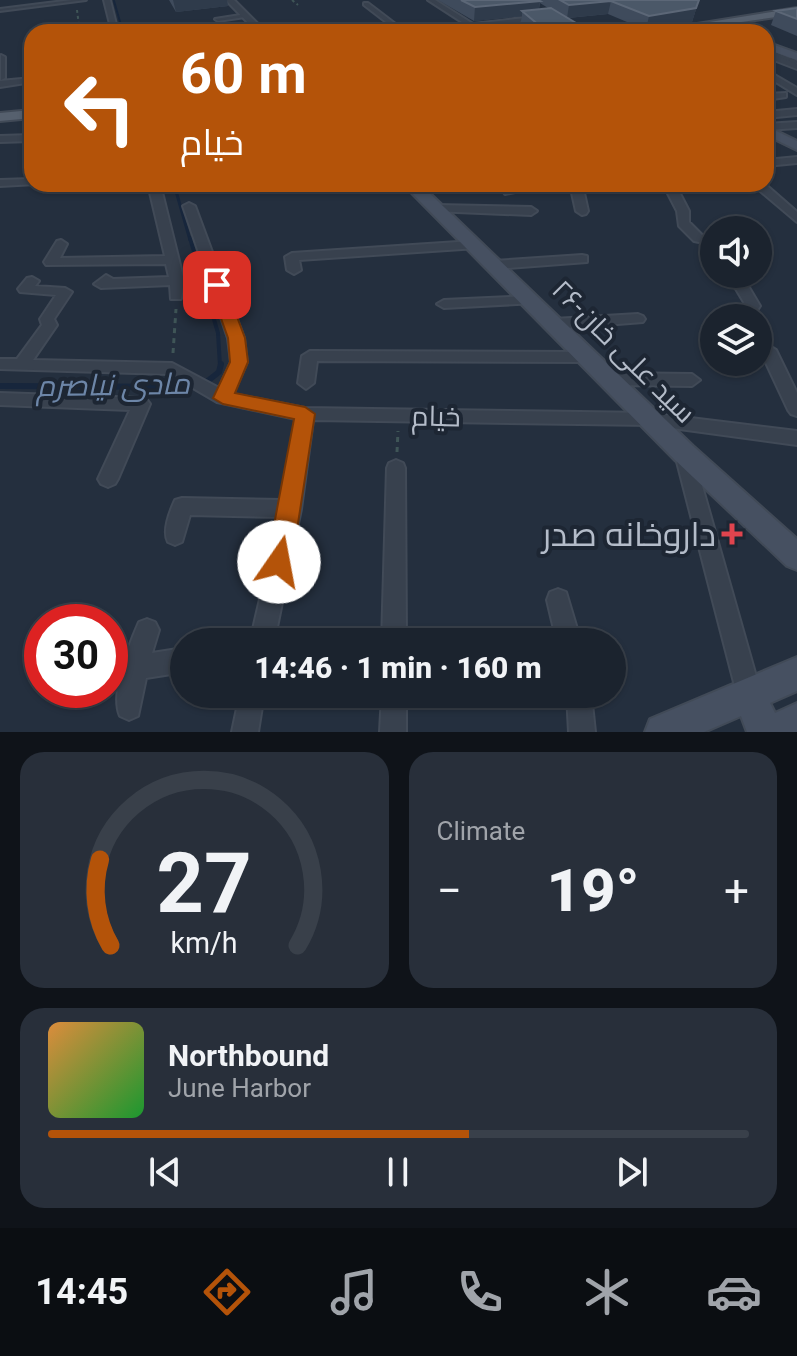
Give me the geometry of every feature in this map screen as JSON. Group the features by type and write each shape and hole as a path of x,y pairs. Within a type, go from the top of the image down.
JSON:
{"main road":[{"path":"737,24 797,11"},
{"path":"768,24 797,18"},
{"path":"774,50 796,60"},
{"path":"0,110 24,108"},
{"path":"0,117 24,115"},
{"path":"774,133 797,146"},
{"name":"۲۶-سید علی خان","path":"419,192 684,453 797,557"},
{"path":"663,732 797,674"},
{"path":"749,694 765,732"},
{"path":"775,732 797,721"}],"street":[{"path":"0,10 84,0"},
{"path":"107,0 113,24"},
{"path":"230,0 254,24"},
{"path":"431,0 467,24"},
{"path":"366,4 392,24"},
{"path":"503,24 554,17 533,6"},
{"path":"436,18 444,24"},
{"path":"218,19 249,19"},
{"path":"239,24 249,19"},
{"path":"1,64 1,81 24,80"},
{"path":"774,77 797,92"},
{"path":"774,96 783,95"},
{"path":"774,114 797,112"},
{"path":"774,127 797,125"},
{"path":"0,139 24,138"},
{"path":"774,162 797,160"},
{"path":"0,201 6,183"},
{"path":"106,279 101,284 176,288 156,192"},
{"path":"578,192 582,211"},
{"path":"673,192 683,211 683,223 700,238"},
{"path":"767,192 797,218"},
{"path":"189,206 236,338 239,362 223,398"},
{"path":"437,209 531,211"},
{"path":"61,244 51,262 171,260"},
{"path":"294,270 292,257 354,260 473,245"},
{"path":"494,265 582,259"},
{"path":"21,365 50,325 47,319 65,292 25,289 32,281"},
{"path":"444,304 530,300"},
{"path":"554,324 638,319"},
{"path":"306,383 310,356 587,357"},
{"path":"772,358 797,410"},
{"path":"0,364 172,369"},
{"name":"خیام","path":"172,369 223,398 305,414 650,419 797,438"},
{"path":"610,379 692,380"},
{"path":"0,399 141,404 108,479"},
{"path":"265,628 291,509 305,414"},
{"path":"684,453 749,694"},
{"path":"394,628 396,468"},
{"path":"175,536 182,506 291,509"},
{"path":"558,600 565,628"},
{"path":"129,707 135,667 147,630"},
{"path":"135,667 170,662"},
{"path":"245,732 249,708"},
{"path":"393,732 394,708"},
{"path":"580,708 582,732"}],"path":[{"path":"292,0 298,5"},
{"path":"76,1 79,24"},
{"path":"172,369 176,288"},
{"path":"396,468 400,416"}],"building":[{"path":"461,0 538,0 540,1 475,7"},
{"path":"560,0 699,0 696,8 649,16 611,1 569,5"},
{"path":"551,8 576,23 538,24 522,11"},
{"path":"797,8 797,19 776,11"}],"waterway":[{"name":"مادی نیاصرم","path":"114,1 121,24"},
{"name":"مادی نیاصرم","path":"176,192 190,240"},
{"name":"مادی نیاصرم","path":"190,238 218,333 220,366"},
{"name":"مادی نیاصرم","path":"0,386 200,387 219,372 221,364"}],"place":[{"name":"داروخانه صدر","path":"732,534"}],"route":[{"path":"217,285 236,338 239,362 223,398 305,414 291,509 279,562"}]}
